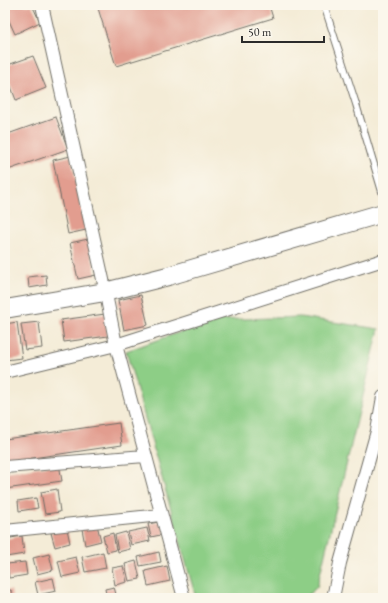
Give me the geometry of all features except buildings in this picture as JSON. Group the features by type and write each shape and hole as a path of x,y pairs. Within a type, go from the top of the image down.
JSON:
{"main road":[{"path":"5,309 105,292 168,276 383,213"}],"street":[{"path":"42,5 116,344 162,515 182,598"},
{"path":"5,372 116,344 383,260"},
{"path":"333,598 340,563 377,431 383,397"},
{"path":"5,467 146,456"},
{"path":"5,531 162,515"}],"lane":[{"path":"324,5 356,104 383,195"}],"green space":[{"path":"300,317 379,329 317,587 305,598 196,598 126,351 215,320"}]}
